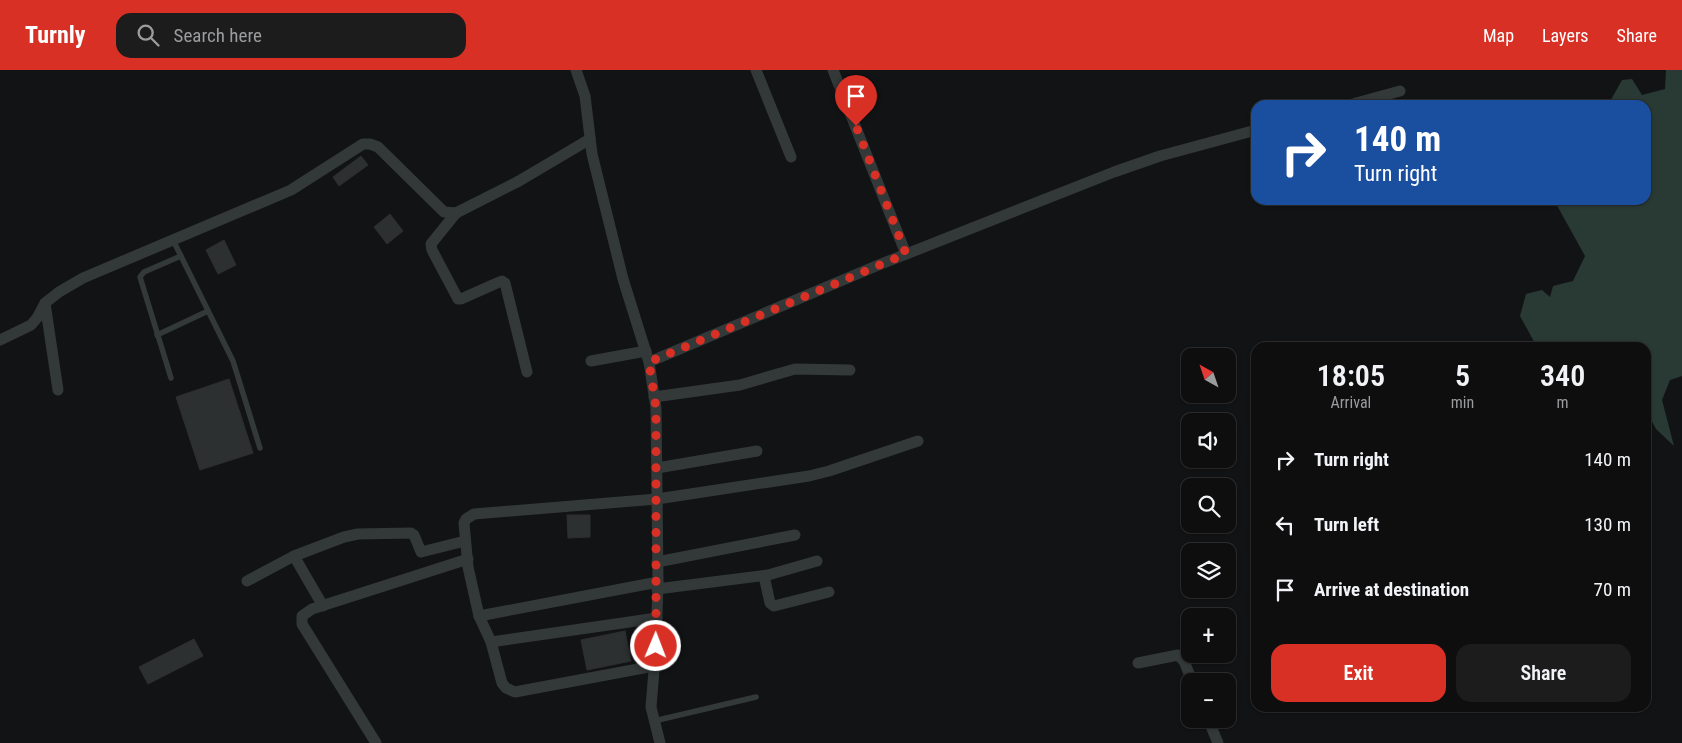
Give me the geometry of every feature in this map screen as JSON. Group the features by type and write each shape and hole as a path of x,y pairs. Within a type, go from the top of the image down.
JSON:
{"street":[{"path":"576,70 585,96 592,154 623,279 647,356 656,408 657,618 651,707 660,743"},
{"path":"756,70 791,157"},
{"path":"833,70 906,254"},
{"path":"1367,100 1400,91"},
{"path":"591,362 647,356 1142,162 1251,131"},
{"path":"527,372 505,283 502,281 458,299 432,250 431,244 456,214 519,181 590,138"},
{"path":"0,340 31,325 45,303 83,278 292,190 363,144 378,147 444,212 456,214"},
{"path":"45,303 58,390"},
{"path":"654,397 740,385 795,369 850,370"},
{"path":"654,666 515,692 506,688 502,684 491,642 479,616 465,541 464,523 466,519 474,514 657,499 809,476 918,441"},
{"path":"657,468 757,452"},
{"path":"247,581 294,556 344,537 358,534 411,533 414,535 421,552 465,541"},
{"path":"657,562 795,535"},
{"path":"294,556 323,606"},
{"path":"376,743 302,624 302,616 306,612 323,606 468,559"},
{"path":"479,616 657,586 764,576 818,561"},
{"path":"764,576 770,603 774,606 829,592"},
{"path":"491,642 657,618"},
{"path":"1138,663 1178,655 1184,661 1189,673"},
{"path":"1212,728 1218,743"}],"lane":[{"path":"173,240 237,371 260,448"},
{"path":"171,378 140,277 144,272 181,256"},
{"path":"157,335 208,311"},
{"path":"654,721 756,698"}],"shaded area":[{"path":"1666,70 1682,70 1682,376 1670,380 1662,400 1674,446 1656,429 1651,420 1651,342 1534,342 1520,316 1526,294 1542,290 1550,297 1553,286 1573,281 1585,256 1557,205 1651,205 1651,100 1611,100 1622,80 1632,79 1642,95 1665,89"}],"building":[{"path":"361,156 368,165 339,186 333,177"},
{"path":"390,214 403,231 387,244 374,227"},
{"path":"224,240 236,265 218,274 206,250"},
{"path":"229,379 253,453 200,470 176,397"},
{"path":"567,515 590,515 590,537 568,538"},
{"path":"625,631 631,661 587,670 581,640"},
{"path":"194,639 203,656 148,684 139,667"}],"route":[{"path":"656,646 658,572 656,408 649,362 906,254 856,126"}]}
